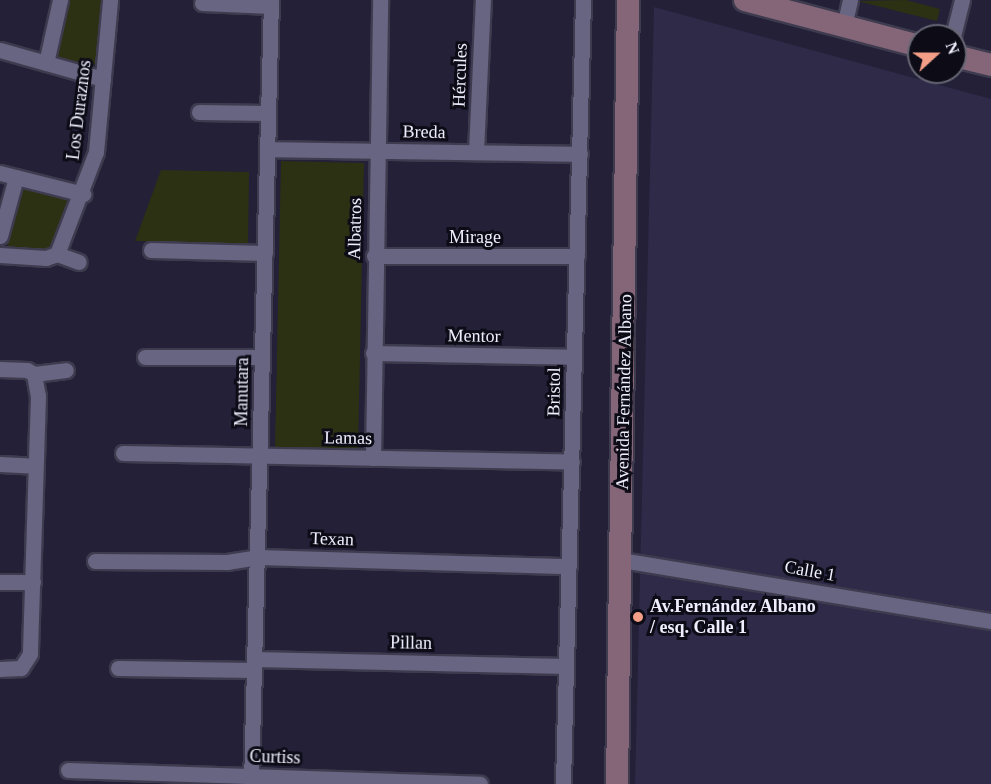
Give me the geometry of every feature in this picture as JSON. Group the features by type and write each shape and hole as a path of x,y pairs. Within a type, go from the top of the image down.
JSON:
{"street":[{"name":"Los Duraznos","path":"46,63 60,0"},
{"name":"Los Duraznos","path":"57,254 83,194 96,152 110,0"},
{"name":"Albatros","path":"373,458 375,150 380,0"},
{"name":"Hércules","path":"476,152 483,0"},
{"name":"Bristol","path":"563,784 583,0"},
{"name":"Avenida Fernández Albano","path":"617,784 622,560 628,0"},
{"path":"745,0 907,43"},
{"path":"844,26 850,0"},
{"path":"956,24 962,0"},
{"path":"202,3 271,3"},
{"name":"Manutara","path":"251,780 271,3"},
{"path":"0,50 103,79"},
{"path":"967,59 991,65"},
{"path":"199,112 268,113"},
{"name":"Breda","path":"267,149 580,154"},
{"path":"0,173 83,194"},
{"path":"0,236 16,177"},
{"path":"151,250 265,253"},
{"path":"0,255 46,258 57,254 79,262"},
{"name":"Mirage","path":"374,256 577,256"},
{"name":"Mentor","path":"373,353 574,357"},
{"path":"145,357 262,357"},
{"path":"0,369 27,370 34,374 66,370"},
{"path":"0,669 21,668 27,664 33,582 34,466 38,396 34,374"},
{"name":"Lamas","path":"123,453 572,462"},
{"path":"0,464 34,466"},
{"name":"Texan","path":"95,561 227,562 258,557 569,566"},
{"name":"Calle 1","path":"622,560 991,621"},
{"path":"0,582 33,582"},
{"name":"Pillan","path":"118,668 254,664 566,666"},
{"name":"Curtiss","path":"68,770 251,780 480,784"}],"shaded area":[{"path":"654,7 907,76 907,84 936,84 991,99 991,784 635,784"}],"green space":[{"path":"67,0 105,0 97,65 52,57"},
{"path":"906,0 940,9 937,21 857,1"},
{"path":"281,161 364,163 358,451 275,449"},
{"path":"161,170 249,172 248,244 135,241"},
{"path":"30,183 68,195 73,207 56,247 45,253 12,250 3,240 16,192"}],"place":[{"name":"Av.Fernández Albano / esq. Calle 1","path":"638,617"}]}
